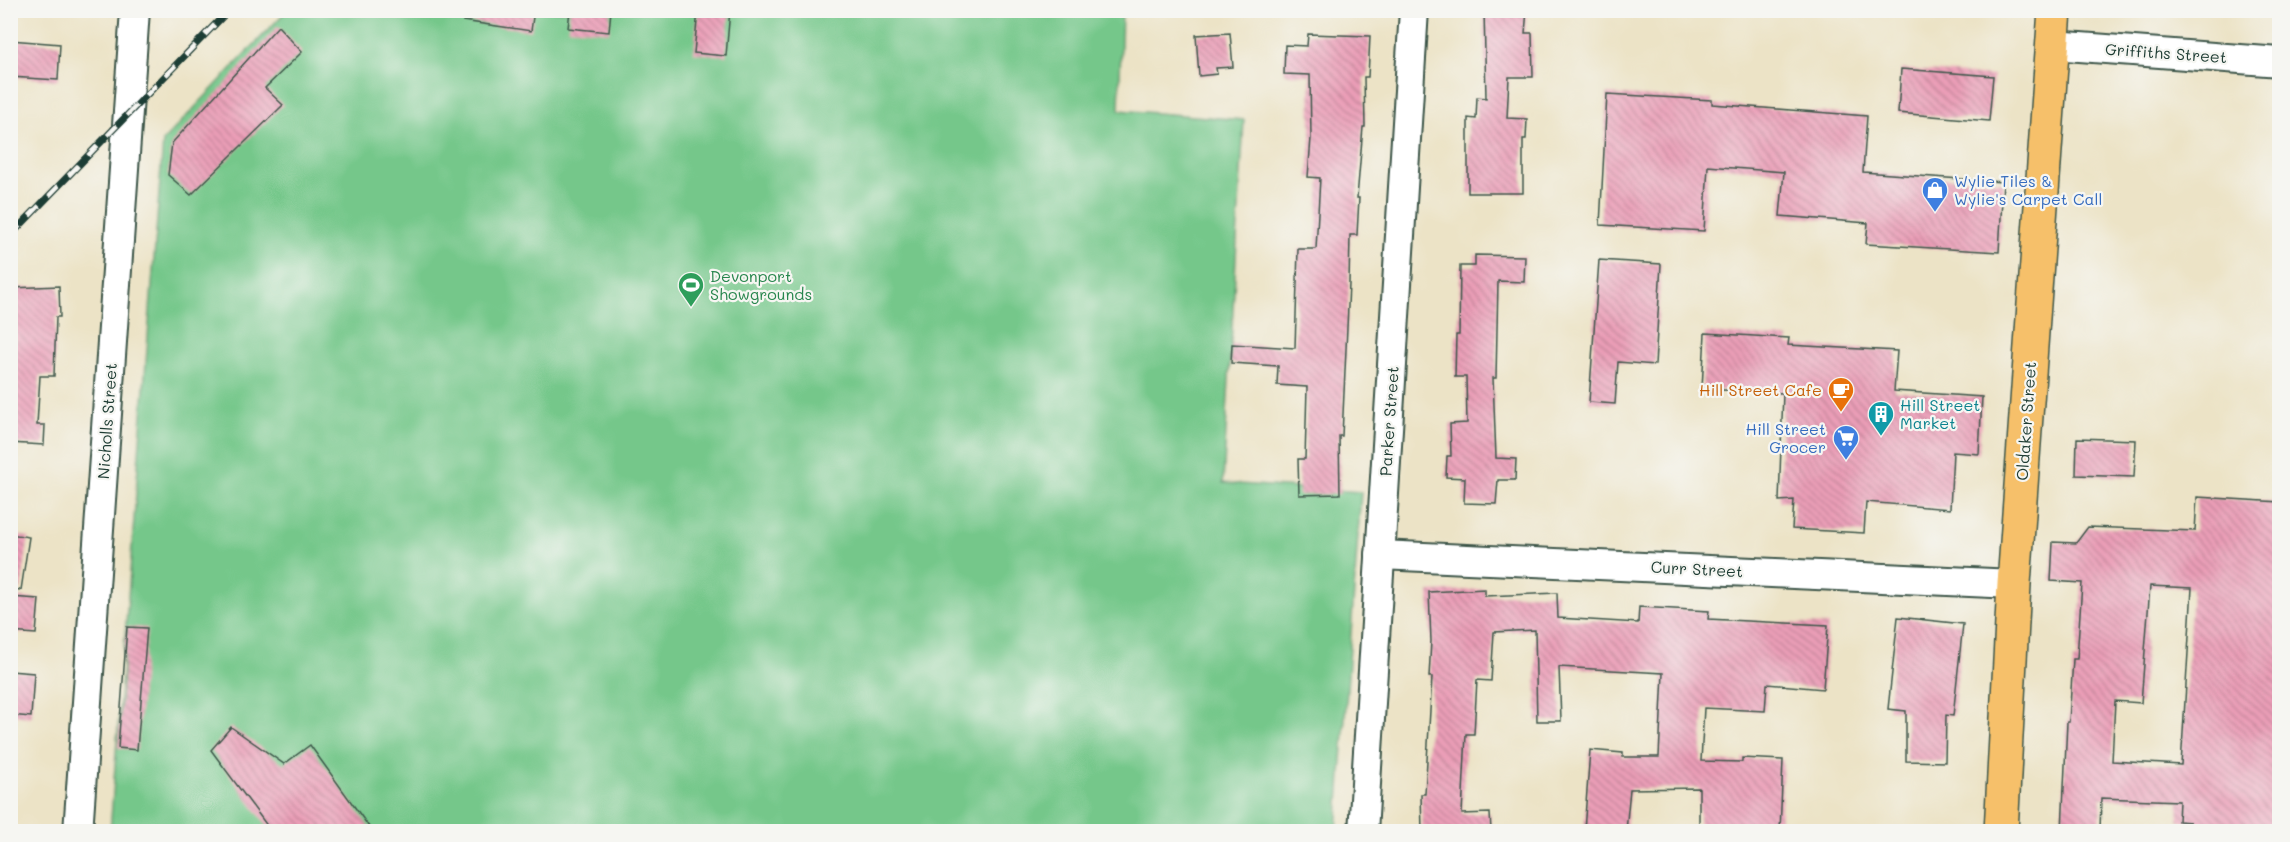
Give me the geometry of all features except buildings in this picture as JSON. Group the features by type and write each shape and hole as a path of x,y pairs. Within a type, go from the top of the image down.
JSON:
{"main road":[{"name":"Oldaker Street","path":"2001,831 2014,584 2055,10"}],"street":[{"name":"Nicholls Street","path":"78,831 135,10"},
{"name":"Parker Street","path":"1363,831 1414,10"},
{"name":"Griffiths Street","path":"2053,45 2280,62"},
{"name":"Curr Street","path":"1380,555 2014,584"}],"green space":[{"name":"Devonport Showgrounds","path":"286,11 1122,11 1119,110 1244,120 1223,483 1361,492 1337,831 110,832 163,141"}],"railway":[{"path":"10,236 229,10"}],"place":[{"name":"Wylie Tiles & Wylie's Carpet Call","path":"1935,213"},
{"name":"Devonport Showgrounds","path":"691,308"},
{"name":"Hill Street Cafe","path":"1841,413"},
{"name":"Hill Street Market","path":"1881,437"},
{"name":"Hill Street Grocer","path":"1846,461"}]}
